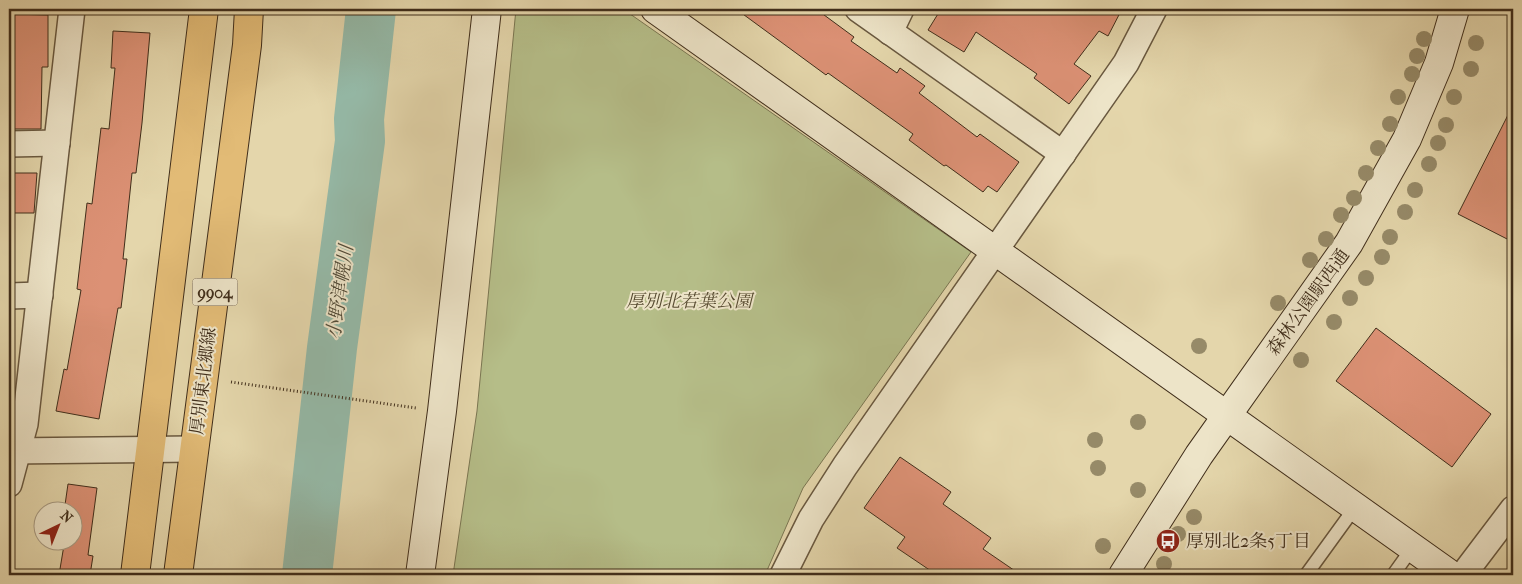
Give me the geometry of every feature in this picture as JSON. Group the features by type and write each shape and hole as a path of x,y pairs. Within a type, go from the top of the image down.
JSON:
{"main road":[{"name":"9904","path":"135,575 204,9"},
{"name":"厚別東北郷線","path":"178,575 247,45 249,9"}],"street":[{"path":"9,484 13,451 25,424 72,9"},
{"path":"420,575 442,411 487,9"},
{"path":"655,9 1452,575"},
{"path":"858,9 1063,154"},
{"path":"890,32 901,9"},
{"path":"783,575 811,519 845,466 1126,63 1154,9"},
{"name":"森林公園駅西通","path":"1123,575 1199,455 1354,234 1407,139 1439,63 1455,9"},
{"path":"9,144 57,143"},
{"path":"9,296 40,296"},
{"path":"13,451 194,450"},
{"path":"1463,575 1513,509"}],"lane":[{"path":"1306,575 1356,506"},
{"path":"1393,575 1413,548"}],"path":[{"path":"250,384 414,408"}],"green space":[{"name":"厚別北若葉公園","path":"516,9 623,9 971,252 803,488 765,575 453,575 477,411"}],"building":[{"path":"736,9 816,9 854,37 851,41 897,73 900,68 925,86 919,93 977,137 980,134 1019,162 997,192 988,186 983,192 909,140 913,134 828,73 826,75"},
{"path":"941,9 1122,9 1108,36 1099,31 1074,64 1091,76 1069,104 1034,78 1037,74 976,32 964,52 928,30"},
{"path":"10,14 48,15 48,67 42,67 41,129 9,129"},
{"path":"113,31 150,33 136,173 132,173 123,259 127,259 121,308 118,308 99,419 56,411 64,369 67,370 81,290 77,289 87,203 92,204 101,128 109,129 115,68 111,68"},
{"path":"1513,105 1513,242 1458,214"},
{"path":"9,173 37,173 34,213 9,213"},
{"path":"1376,328 1491,414 1452,467 1336,381"},
{"path":"900,457 951,492 943,504 991,538 983,549 1021,575 937,575 897,548 905,537 864,508"},
{"path":"68,484 97,488 88,555 93,556 90,575 59,575 63,552 82,552 82,502 65,502"}],"waterway":[{"name":"小野津幌川","path":"307,575 332,348 360,141 359,119 371,9"}],"place":[{"name":"厚別北2条5丁目","path":"1168,541"}]}
